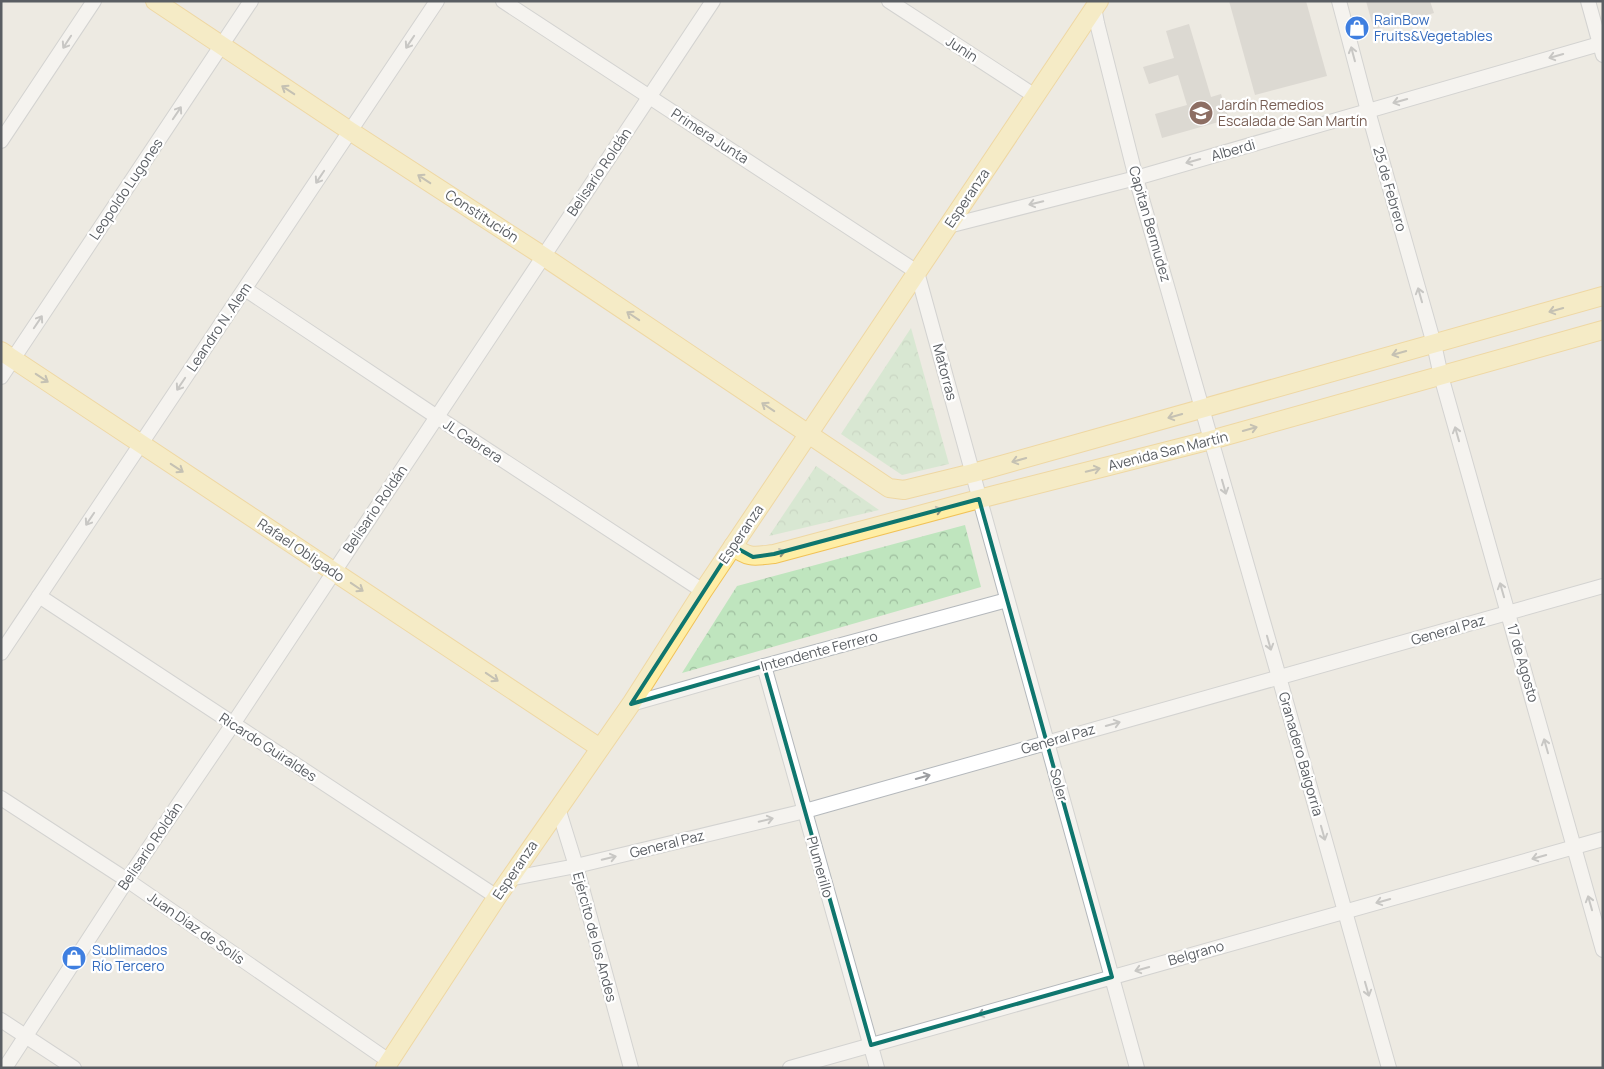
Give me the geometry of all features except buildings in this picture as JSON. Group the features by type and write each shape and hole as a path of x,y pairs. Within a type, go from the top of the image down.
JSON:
{"main road":[{"name":"Constitución","path":"155,1 350,131 543,256 808,434"},
{"name":"Esperanza","path":"387,1064 497,897 631,704 703,591 1096,4"},
{"path":"808,434 889,488 904,490 973,473 1603,296"},
{"name":"Avenida San Martín","path":"733,546 743,554 753,556 774,554 1211,440 1603,330"},
{"name":"Rafael Obligado","path":"7,355 600,748"}],"street":[{"path":"2,138 94,1"},
{"name":"Leopoldo Lugones","path":"1,377 7,355 222,46 251,1"},
{"name":"Leandro N. Alem","path":"1,653 437,1"},
{"name":"Primera Junta","path":"503,1 917,272"},
{"name":"Belisario Roldán","path":"5,1068 127,880 233,724 713,1"},
{"name":"Junin","path":"889,1 1035,96"},
{"name":"25 de Febrero","path":"1339,1 1434,344 1441,376"},
{"path":"1588,1 1602,47"},
{"name":"Capitan Bermudez","path":"1096,4 1097,23 1136,178 1211,440"},
{"name":"Alberdi","path":"948,226 1136,178 1368,111 1602,47"},
{"name":"Matorras","path":"917,272 973,473"},
{"name":"JL Cabrera","path":"244,289 703,591"},
{"name":"17 de Agosto","path":"1441,376 1603,950"},
{"name":"Granadero Baigorria","path":"1211,440 1389,1068"},
{"name":"Soler","path":"973,473 1137,1068"},
{"name":"General Paz","path":"510,879 576,866 805,811 1603,586"},
{"name":"Ricardo Guiraldes","path":"39,596 497,897"},
{"name":"Intendente Ferrero","path":"631,704 1007,600"},
{"name":"Plumerillo","path":"764,666 877,1068"},
{"name":"Juan Díaz de Solís","path":"1,798 127,880 387,1064"},
{"name":"Ejército de los Andes","path":"558,808 576,866 631,1068"},
{"name":"Belgrano","path":"790,1068 1603,839"},
{"path":"1,1020 74,1068"}],"highlighted area":[{"path":"979,499 1112,977 871,1045 764,666 631,704 733,546 753,557 774,554"}],"green space":[{"path":"911,328 949,464 902,475 841,434"},
{"path":"816,466 879,510 769,536"},
{"path":"965,525 981,587 682,673 737,586"}],"place":[{"name":"RainBow Fruits&Vegetables","path":"1357,28"},
{"name":"Jardín Remedios Escalada de San Martín","path":"1201,113"},
{"name":"Sublimados Río Tercero","path":"74,958"}]}
